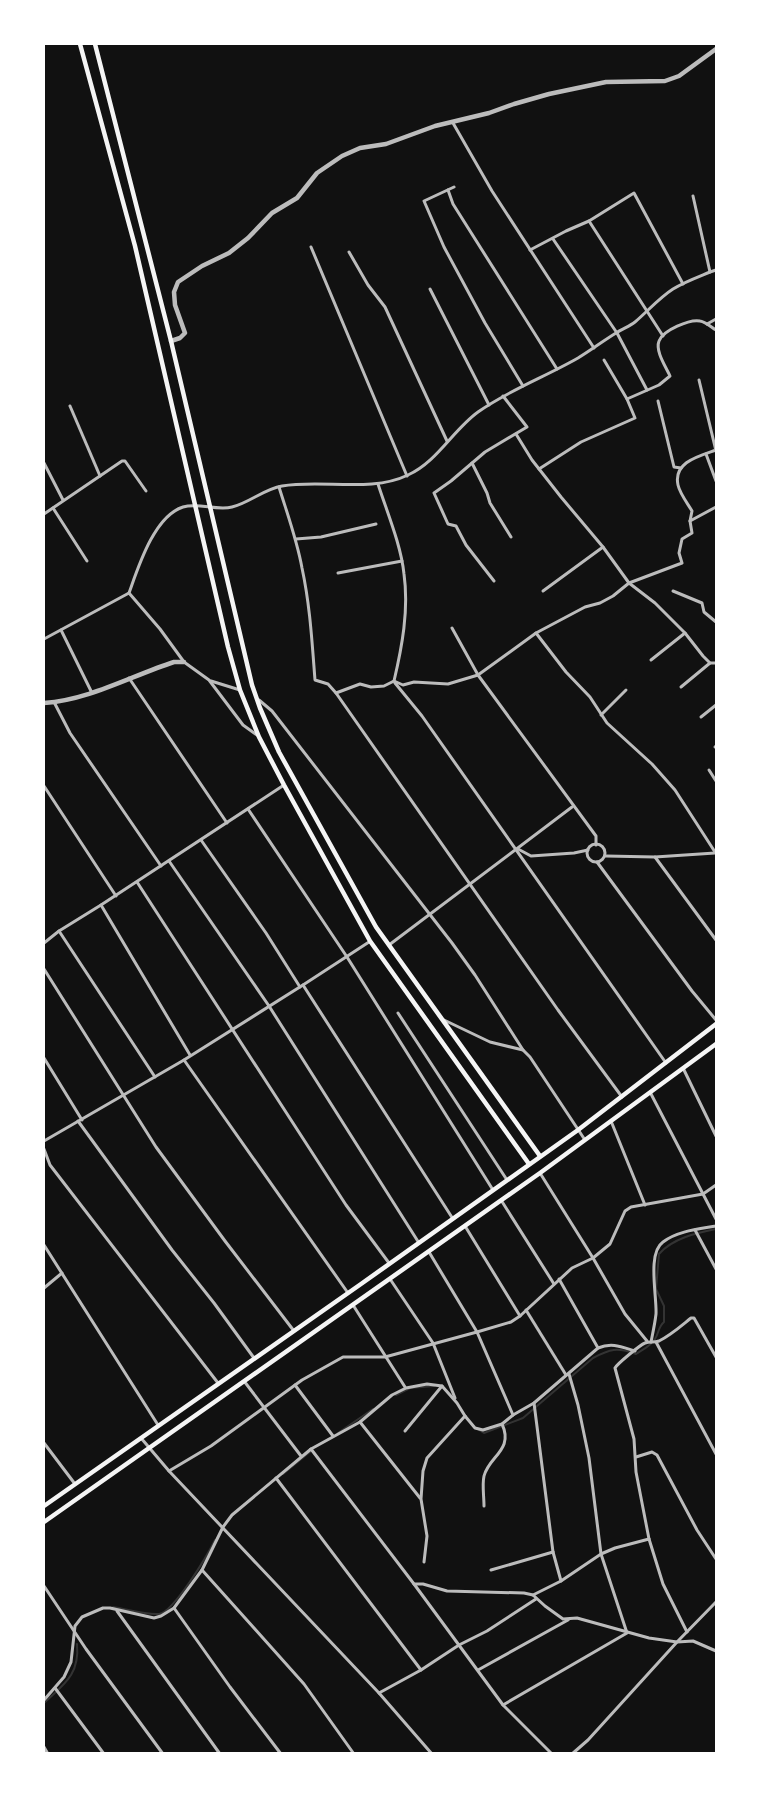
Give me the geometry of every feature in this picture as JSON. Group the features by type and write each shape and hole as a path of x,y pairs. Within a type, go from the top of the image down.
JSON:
{"main road":[{"path":"80,44 135,246 195,506 240,690 248,712 284,785 370,941 529,1164"},
{"path":"95,44 171,341 260,708 279,752 360,900 389,945 540,1156"},
{"path":"248,712 260,708"},
{"path":"44,1506 578,1130 666,1064 717,1022"},
{"path":"44,1522 429,1252 716,1046"}],"street":[{"path":"171,341 180,338 185,333 175,305 174,292 178,282 202,266 229,253 248,238 272,213 297,198 316,173 342,156 360,148 386,144 435,126 453,123 583,86 606,82 665,81 680,76 717,49"},
{"path":"453,123 492,191 594,348"},
{"path":"454,187 424,201 444,247 485,323 523,386"},
{"path":"448,190 453,204 557,369"},
{"path":"530,250 589,221 634,193 683,284"},
{"path":"693,196 710,272"},
{"path":"589,221 663,336"},
{"path":"553,238 617,333 647,390"},
{"path":"311,247 408,476"},
{"path":"349,252 368,285 385,307 447,441"},
{"path":"44,639 129,593 140,562 155,532 170,514 182,507 232,507 279,487 378,483 408,476 426,464 447,441 489,405 557,369 633,324 673,289 717,270"},
{"path":"430,289 489,405"},
{"path":"707,324 717,319"},
{"path":"627,399 659,384 670,376 659,351 659,341 663,336 678,325 694,320 703,321 717,330"},
{"path":"539,469 581,442 635,418 627,399 604,360"},
{"path":"336,693 360,684 384,686 394,681 404,685 414,682 448,684 478,675 536,633 585,607 606,600 629,583 682,563 679,553 682,539 692,533 690,521 692,511 678,486 681,468 686,462 716,451 699,380"},
{"path":"494,581 466,545 456,526 447,524 434,493 485,452 526,427 503,396"},
{"path":"658,400 674,467 681,468"},
{"path":"70,406 100,476"},
{"path":"516,434 539,469 603,547 629,583 655,603 685,633 710,663"},
{"path":"706,454 717,481"},
{"path":"44,514 122,461 125,461 146,491"},
{"path":"44,463 63,500"},
{"path":"471,463 490,503 511,537"},
{"path":"378,483 402,561 406,599 402,647 394,681"},
{"path":"279,487 296,539 309,604 315,680 328,684 336,693 622,1097"},
{"path":"690,521 717,507"},
{"path":"53,508 87,561"},
{"path":"296,539 321,537 376,524"},
{"path":"543,591 603,547"},
{"path":"338,573 402,561"},
{"path":"673,591 702,603 704,612 717,622"},
{"path":"129,593 160,629 184,662 209,680 243,725 260,737"},
{"path":"452,628 478,675 596,836 596,845"},
{"path":"61,630 92,693"},
{"path":"536,633 566,672 590,697 607,723 652,764 675,790 716,852 655,857 606,856 597,862"},
{"path":"651,660 685,633"},
{"path":"44,703 92,693 174,662 184,662"},
{"path":"681,687 710,663 717,663"},
{"path":"129,678 227,823"},
{"path":"209,680 240,690"},
{"path":"394,681 422,716 517,849 666,1064"},
{"path":"601,715 626,690"},
{"path":"256,697 272,711 475,975 585,1140"},
{"path":"54,702 70,732 161,866"},
{"path":"701,717 717,705"},
{"path":"709,770 717,781"},
{"path":"44,943 59,930 116,896 284,785"},
{"path":"44,786 116,896"},
{"path":"389,945 471,885 572,806"},
{"path":"248,809 347,957 493,1190"},
{"path":"201,840 302,986 453,1219"},
{"path":"517,849 531,856 574,853 588,850 596,845 602,847 606,856"},
{"path":"588,850 587,854 590,859 597,862 692,992 717,1022"},
{"path":"655,857 717,940"},
{"path":"169,861 268,1006 419,1243"},
{"path":"137,882 346,1204 390,1264"},
{"path":"101,905 190,1055"},
{"path":"59,930 155,1077"},
{"path":"44,1141 184,1060 370,941"},
{"path":"44,969 156,1147 294,1331"},
{"path":"398,1013 507,1179"},
{"path":"440,1017 490,1042 523,1050"},
{"path":"44,1058 80,1121 172,1250 254,1358"},
{"path":"184,1060 348,1293"},
{"path":"683,1068 717,1136"},
{"path":"650,1092 717,1219"},
{"path":"611,1121 645,1205"},
{"path":"44,1149 50,1165 218,1383"},
{"path":"540,1173 626,1314 649,1342"},
{"path":"169,1471 211,1446 295,1385 343,1357 385,1357 511,1322 572,1268 593,1258 610,1244 625,1211 631,1207 703,1194 717,1185"},
{"path":"501,1200 554,1284"},
{"path":"465,1226 520,1316"},
{"path":"649,1342 656,1313 654,1288 656,1249 670,1237 717,1226"},
{"path":"695,1230 717,1269"},
{"path":"44,1245 158,1425"},
{"path":"429,1252 477,1332 513,1415"},
{"path":"44,1288 62,1273"},
{"path":"390,1279 433,1343 457,1403 475,1428 483,1430 502,1424 534,1403 598,1348 606,1344 635,1351"},
{"path":"559,1279 598,1348"},
{"path":"353,1305 406,1388"},
{"path":"526,1310 567,1375 578,1405 589,1458 601,1554 627,1633"},
{"path":"687,1632 663,1584 649,1539 636,1472 634,1439 615,1368 618,1363 635,1351 649,1342 656,1342 692,1318 717,1358"},
{"path":"656,1342 717,1454"},
{"path":"244,1381 301,1456"},
{"path":"44,1700 64,1677 71,1662 75,1626 82,1617 103,1608 154,1618 174,1608 202,1570 223,1527 238,1510 301,1456 360,1422 392,1395 406,1388 427,1384 442,1386 457,1403"},
{"path":"295,1385 333,1436"},
{"path":"405,1431 442,1386"},
{"path":"534,1403 553,1552 561,1581"},
{"path":"424,1562 427,1536 421,1499 423,1471 427,1458 465,1416"},
{"path":"360,1422 421,1499"},
{"path":"484,1506 484,1474 503,1448 506,1438 502,1424"},
{"path":"141,1438 432,1754"},
{"path":"44,1443 75,1484"},
{"path":"311,1449 503,1704 552,1754"},
{"path":"636,1457 652,1452 657,1455 698,1530 717,1559"},
{"path":"276,1477 421,1670"},
{"path":"414,1584 423,1584 447,1591 533,1594 561,1581 601,1554 649,1539"},
{"path":"491,1570 553,1552"},
{"path":"202,1570 304,1684 354,1754"},
{"path":"44,1586 74,1632 163,1754"},
{"path":"533,1594 536,1599 563,1619 577,1618 649,1638 677,1642 693,1641 717,1651"},
{"path":"379,1694 459,1645 487,1631 536,1599"},
{"path":"572,1754 588,1740 677,1642 717,1602"},
{"path":"174,1608 281,1754"},
{"path":"116,1610 220,1754"},
{"path":"478,1670 570,1619"},
{"path":"503,1704 627,1633"},
{"path":"55,1688 104,1754"},
{"path":"44,1747 48,1754"}],"waterway":[{"path":"476,1428 484,1433 523,1418 599,1355 619,1350 636,1354 649,1346 664,1322 664,1306 656,1289 659,1254 678,1240 716,1229"},
{"path":"396,1395 410,1388 434,1386"},
{"path":"338,1433 373,1409"},
{"path":"283,1474 311,1451"},
{"path":"113,1607 154,1614 165,1611 190,1582 215,1540"},
{"path":"44,1703 64,1685 73,1672 76,1664 77,1644"}]}
